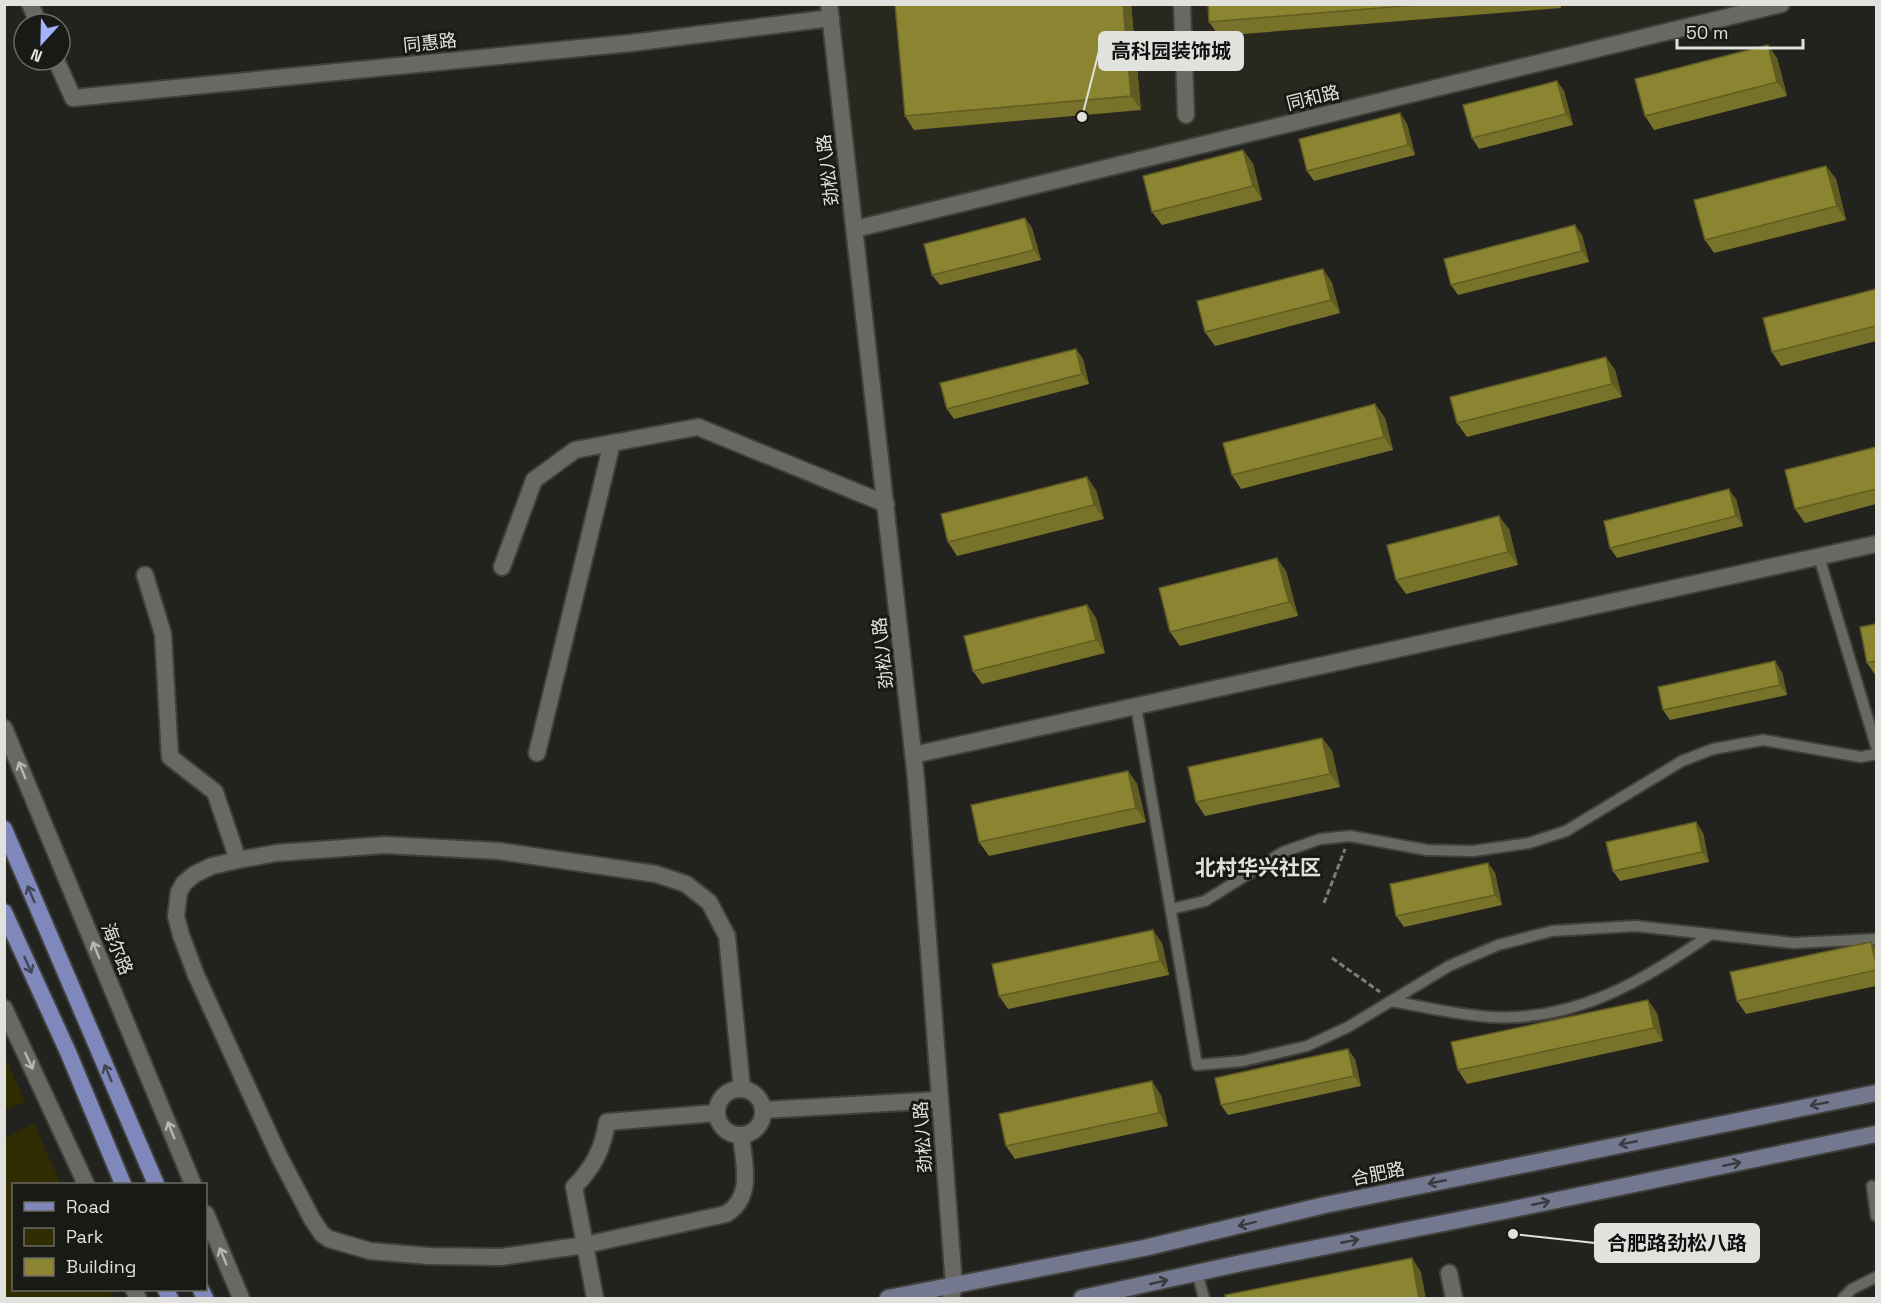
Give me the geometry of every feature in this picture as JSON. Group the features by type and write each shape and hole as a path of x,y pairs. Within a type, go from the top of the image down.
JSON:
{"main road":[{"path":"4,830 155,1183"},
{"path":"4,912 68,1052 122,1183"},
{"name":"合肥路","path":"888,1299 953,1292 1368,1196 1876,1092"},
{"path":"1082,1299 1246,1262 1876,1134"}],"street":[{"path":"1182,4 1186,115"},
{"name":"同和路","path":"855,229 1781,4"},
{"name":"劲松八路","path":"830,11 913,755 953,1292"},
{"name":"同惠路","path":"62,72 74,98 631,43 830,11"},
{"path":"502,567 534,480 575,450 698,427 886,504"},
{"path":"537,753 612,443"},
{"path":"913,755 1876,544"},
{"path":"145,575 163,634 170,757 215,792 238,860"},
{"name":"海尔路","path":"4,728 192,1183"},
{"path":"741,1135 744,1196 736,1208 726,1214 585,1245 501,1257 429,1256 370,1251 340,1244 321,1234 279,1156 196,975 181,935 176,916 176,902 184,883 195,874 212,866 276,853 397,845 499,851 656,874 686,884 710,902 727,936 742,1089"},
{"path":"4,1008 85,1183"},
{"path":"742,1089 756,1095 763,1110 763,1117 755,1130 734,1135 721,1127 716,1113 717,1105 726,1092 742,1089"},
{"path":"763,1110 940,1100"},
{"path":"595,1299 574,1187 596,1162 602,1147 607,1122 716,1113"},
{"path":"207,1216 241,1299"},
{"path":"1449,1273 1454,1299"}],"lane":[{"path":"1819,557 1876,746"},
{"path":"1136,706 1197,1065 1243,1061 1306,1046 1348,1027 1449,966 1498,945 1552,931 1635,926 1793,943 1876,939"},
{"path":"1171,909 1205,901 1283,852 1320,839 1350,836 1427,850 1473,851 1528,843 1566,831 1682,761 1713,749 1763,740 1861,758 1876,754"},
{"path":"1391,1001 1455,1013 1493,1017 1525,1016 1580,1006 1630,986 1711,934"},
{"path":"1872,1186 1876,1216"},
{"path":"1197,1273 1204,1299"},
{"path":"1843,1299 1852,1289 1876,1278"}],"path":[{"path":"1324,903 1350,836"},
{"path":"1332,958 1391,1001"}],"shaded area":[{"path":"840,4 1777,5 855,229"}],"green space":[{"path":"5,1057 25,1102 4,1110"},
{"path":"34,1124 61,1183 12,1183 12,1291 110,1291 113,1298 5,1298 5,1138"}],"building":[{"path":"895,4 1123,4 1131,96 905,116"},
{"path":"1208,4 1428,4 1209,22"},
{"path":"1768,45 1777,82 1645,116 1635,79"},
{"path":"1557,81 1566,114 1472,138 1463,105"},
{"path":"1400,113 1408,145 1307,171 1299,139"},
{"path":"1243,150 1253,186 1152,212 1143,176"},
{"path":"1826,166 1837,206 1705,240 1694,200"},
{"path":"1025,218 1034,250 932,275 924,244"},
{"path":"1575,225 1582,251 1451,285 1444,259"},
{"path":"1323,269 1331,300 1205,332 1197,301"},
{"path":"1876,289 1876,326 1772,352 1763,318"},
{"path":"1076,349 1082,374 947,409 940,383"},
{"path":"1606,357 1612,384 1457,423 1450,397"},
{"path":"1375,404 1384,437 1232,475 1223,443"},
{"path":"1876,447 1876,489 1795,509 1785,470"},
{"path":"1087,477 1094,505 948,542 941,514"},
{"path":"1729,489 1736,516 1610,548 1604,521"},
{"path":"1499,516 1508,552 1396,580 1387,545"},
{"path":"1277,558 1289,602 1170,632 1159,588"},
{"path":"1087,605 1096,640 973,671 964,636"},
{"path":"1876,624 1876,661 1867,663 1860,627"},
{"path":"1775,661 1780,685 1663,710 1658,687"},
{"path":"1322,738 1330,774 1196,802 1188,767"},
{"path":"1128,771 1136,808 979,842 971,805"},
{"path":"1696,822 1702,852 1613,871 1606,842"},
{"path":"1488,863 1495,895 1396,916 1390,884"},
{"path":"1153,930 1160,961 999,996 992,964"},
{"path":"1871,942 1876,970 1737,1001 1730,972"},
{"path":"1648,1000 1654,1028 1458,1070 1451,1042"},
{"path":"1348,1049 1354,1076 1221,1105 1215,1078"},
{"path":"1152,1081 1159,1113 1006,1146 999,1114"},
{"path":"1412,1258 1419,1299 1226,1299 1225,1295"}],"place":[{"name":"高科园装饰城","path":"1082,117"},
{"name":"合肥路劲松八路","path":"1513,1234"}],"district":[{"name":"北村华兴社区","path":"1258,868"}]}
